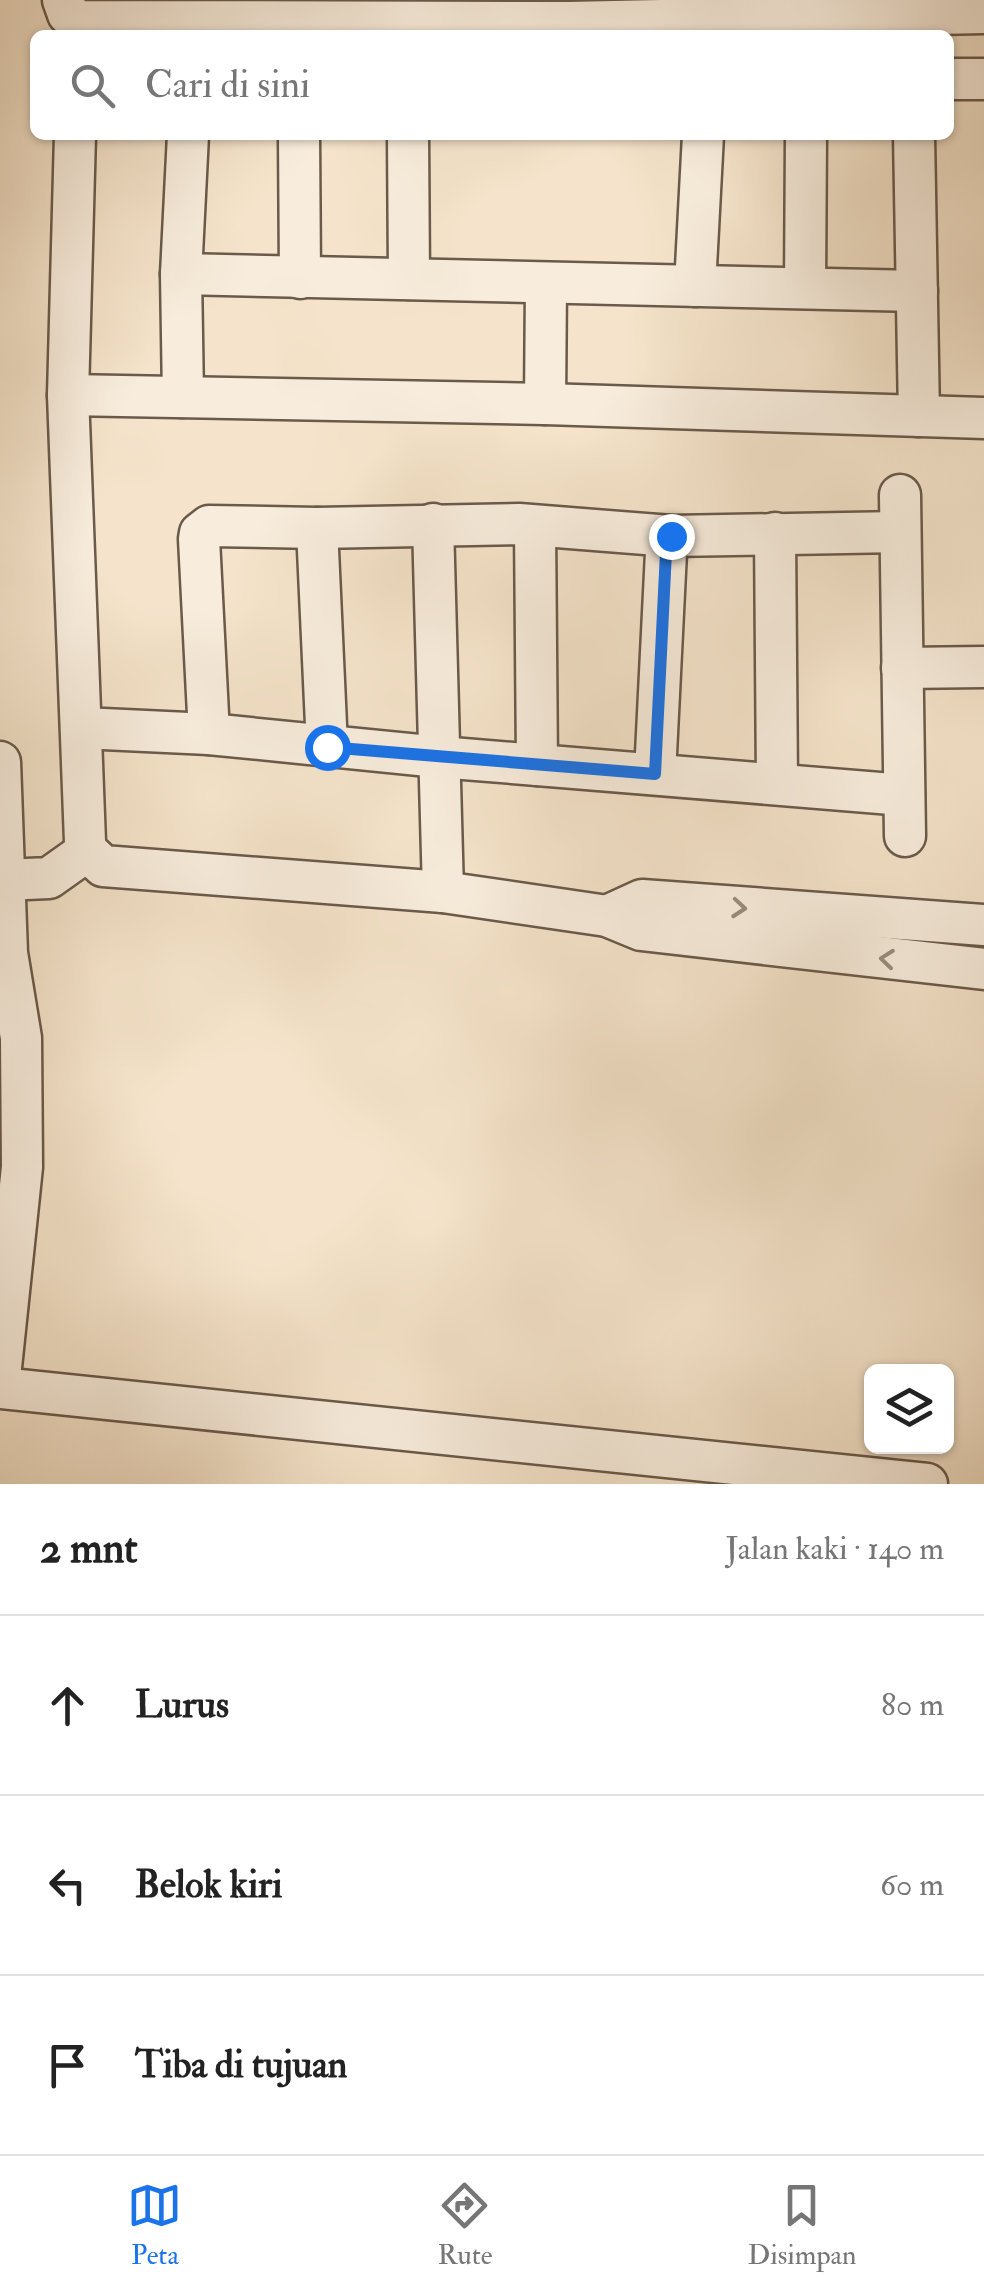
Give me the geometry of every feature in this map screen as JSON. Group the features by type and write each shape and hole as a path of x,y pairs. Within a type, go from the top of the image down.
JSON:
{"street":[{"path":"63,0 68,14 78,21 193,10 912,7 984,12"},
{"path":"954,78 984,79"},
{"path":"75,140 68,395 87,851 103,866 443,892 607,916 642,900 846,936 984,970"},
{"path":"182,397 181,274 188,140"},
{"path":"299,140 300,278"},
{"path":"408,140 410,279"},
{"path":"695,286 702,140"},
{"path":"805,288 806,140"},
{"path":"914,140 919,416"},
{"path":"181,274 917,291"},
{"path":"546,283 546,404"},
{"path":"68,395 546,404 984,418"},
{"path":"209,734 200,533 210,526 534,526 671,536 776,533 900,514 905,836"},
{"path":"433,524 443,892"},
{"path":"534,526 537,765"},
{"path":"317,528 327,747"},
{"path":"776,533 777,784"},
{"path":"655,774 666,552 671,536"},
{"path":"902,668 984,667"},
{"path":"82,728 209,734 904,795"},
{"path":"0,762 4,952 20,1038 22,1167 0,1377"},
{"path":"4,880 48,878 87,851"},
{"path":"846,936 984,925"},
{"path":"0,1388 927,1484"}],"route":[{"path":"327,747 655,774 666,552 671,536"}]}
